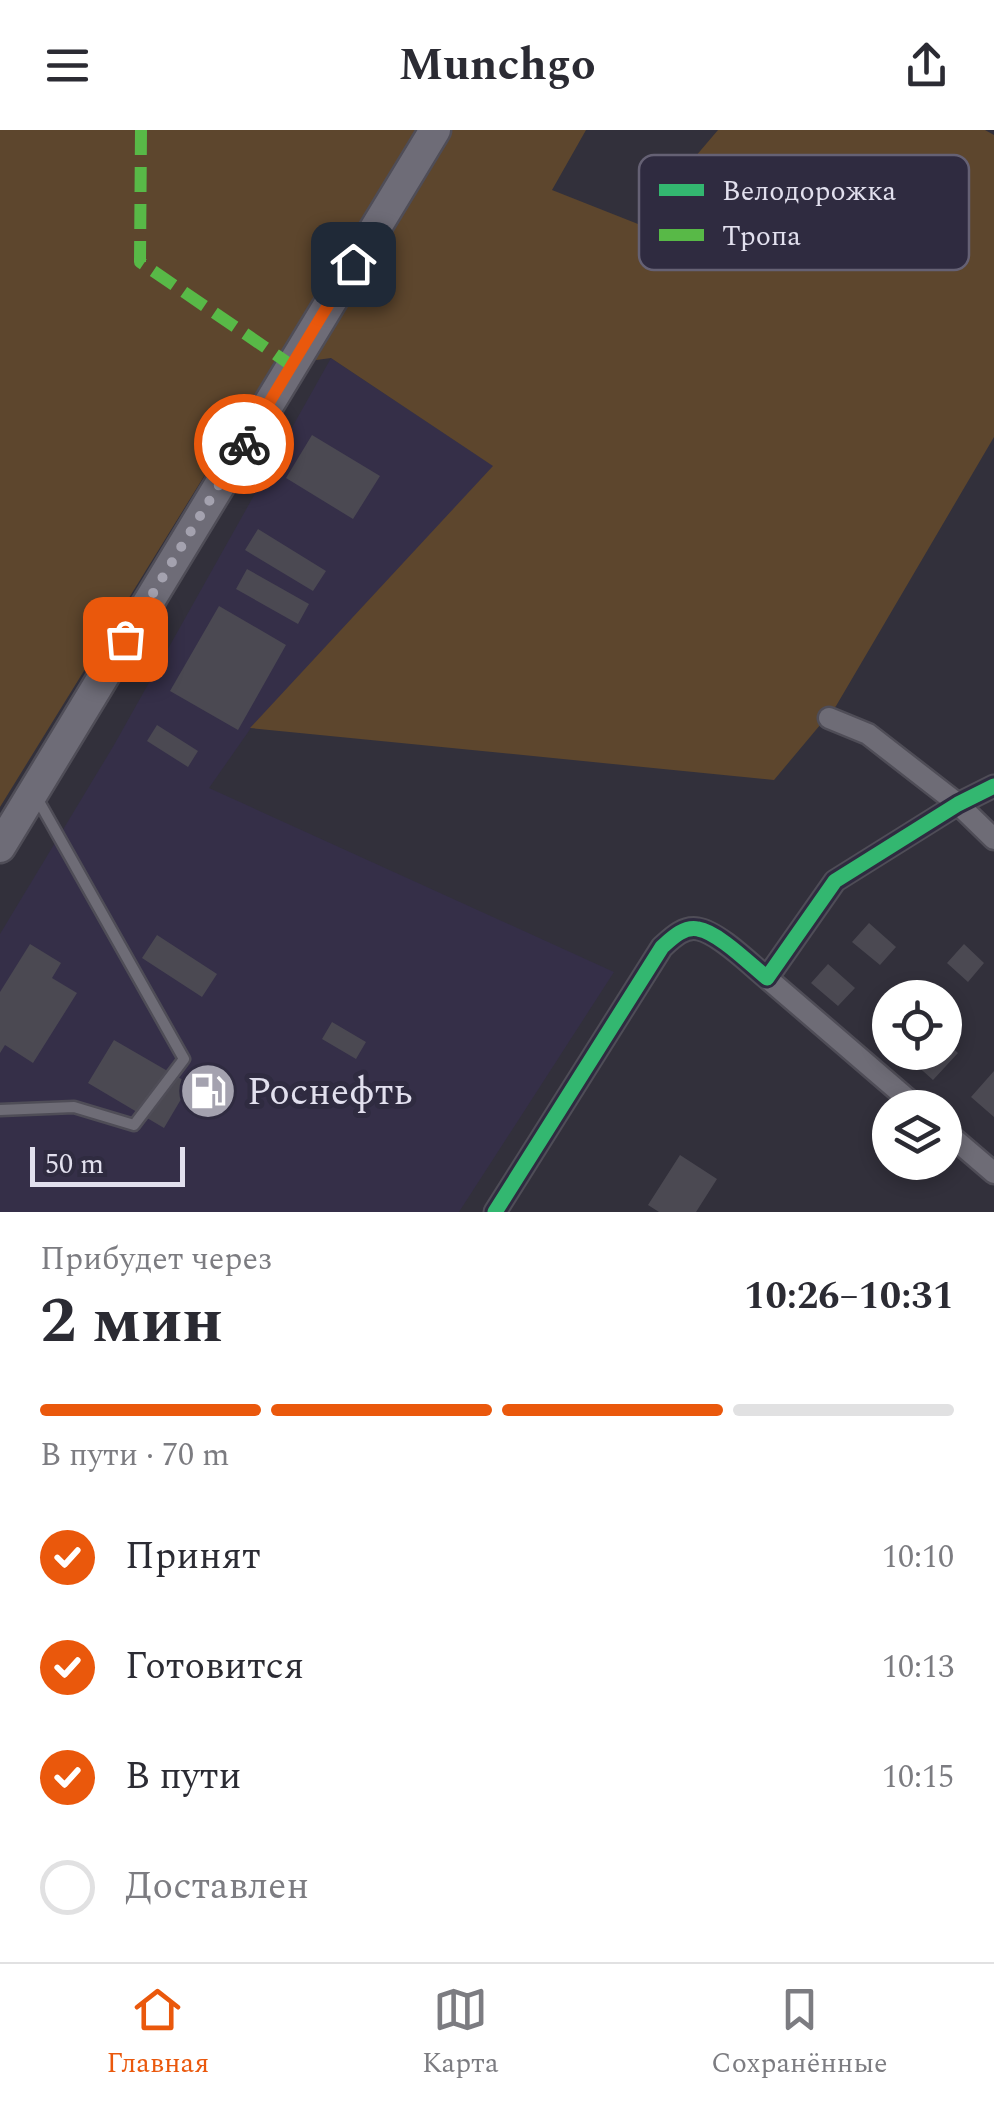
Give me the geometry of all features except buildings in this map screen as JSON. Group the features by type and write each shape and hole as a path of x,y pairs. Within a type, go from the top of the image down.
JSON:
{"main road":[{"path":"0,847 434,130"}],"street":[{"path":"829,718 868,734 958,804 994,839"},
{"path":"767,978 836,881 958,804 994,786"},
{"path":"495,1212 662,946 679,932 698,928 714,936 897,1090"},
{"path":"962,1146 994,1173"}],"lane":[{"path":"0,1110 74,1107 134,1125 184,1058 33,792"}],"shaded area":[{"path":"0,130 586,130 552,190 639,223 639,270 969,270 969,155 697,155 718,130 985,130 994,135 994,437 836,706 774,780 250,728 493,466 331,358 272,366 0,807"},
{"path":"331,358 494,466 251,728 209,788 614,972 459,1212 0,1212 0,934 114,745"}],"marked path":[{"path":"141,130 140,262 291,365"}],"cycle path":[{"path":"495,1212 670,940 688,929 706,931 767,978 835,881 958,804 994,786"}],"way so far":[{"path":"125,639 244,444"}],"place":[{"name":"Роснефть","path":"208,1091"}],"route":[{"path":"244,444 353,264"}]}
